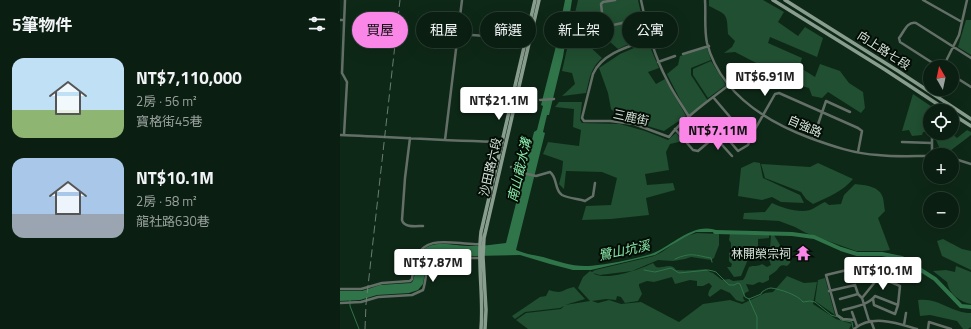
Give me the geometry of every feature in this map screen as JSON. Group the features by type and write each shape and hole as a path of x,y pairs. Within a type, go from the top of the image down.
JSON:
{"street":[{"path":"344,135 347,89 347,82 342,73 345,0"},
{"path":"461,12 462,0"},
{"name":"沙田路六段","path":"532,12 534,0"},
{"name":"沙田路六段","path":"536,12 539,0"},
{"path":"615,0 602,3 601,6 604,22 609,26 622,23"},
{"path":"641,0 643,12"},
{"name":"自強路","path":"705,0 706,30 709,46 720,72 741,98 763,115 784,127 826,145 878,156 923,156"},
{"name":"向上路七段","path":"773,0 884,69 937,104"},
{"name":"向上路七段","path":"785,0 923,86"},
{"path":"923,0 962,22"},
{"path":"947,60 959,35 967,0"},
{"path":"928,60 900,42 899,38 909,24 916,22 971,58"},
{"path":"683,54 709,46"},
{"path":"445,140 456,48"},
{"name":"沙田路六段","path":"481,244 483,221 526,48"},
{"name":"沙田路六段","path":"481,244 528,48"},
{"name":"三鹿街","path":"626,48 604,60 596,67 593,74 583,120 584,122 619,121 634,124 669,137 675,129 729,85"},
{"path":"653,48 672,91 689,117"},
{"path":"658,62 675,56"},
{"path":"959,79 971,87"},
{"path":"721,131 738,151 748,144 775,94 779,94 860,129 862,131 858,152"},
{"name":"向上路七段","path":"938,96 971,119"},
{"path":"675,129 696,151 730,124 730,117 713,97"},
{"path":"540,100 554,99"},
{"path":"813,139 826,101 850,112"},
{"path":"959,118 971,126"},
{"path":"340,135 388,136 468,142 506,142"},
{"path":"714,137 732,156"},
{"path":"410,138 402,220 406,225 423,226"},
{"path":"902,142 932,143 932,148"},
{"path":"959,160 971,164"},
{"path":"511,167 523,173 536,176 550,172 555,178 558,190 562,195 585,202 593,196 594,182"},
{"path":"340,289 361,289 380,284 411,280 417,256 423,248 430,244 438,242 481,244 485,329"},
{"path":"340,303 360,302 378,297 414,295 423,290 426,283 429,263 433,258 439,256 481,258"},
{"path":"855,320 843,319 837,316 829,291 826,275 847,270 876,281"},
{"path":"862,298 879,277 900,286 898,305 895,314 874,305 873,299"},
{"path":"829,291 855,285 858,294 862,298 874,329"},
{"path":"840,299 858,294"},
{"path":"844,310 864,304 873,299 875,296 898,305"},
{"path":"852,312 857,326"},
{"path":"904,325 906,313"},
{"path":"481,329 484,315"},
{"path":"854,329 857,326 870,321 885,321 917,329"},
{"path":"928,329 929,322 951,329"}],"shaded area":[{"path":"565,0 572,0 570,12 563,12"},
{"path":"578,0 638,0 641,12 622,12 622,47 618,49 614,46 614,12 575,12"},
{"path":"709,0 763,0 784,12 778,22 798,36 805,27 823,38 817,57 770,37 768,43 802,58 799,67 815,77 820,64 840,71 849,83 863,92 865,108 861,113 828,92 822,98 812,96 809,88 780,80 762,66 735,52 724,53 732,47 735,41 728,34 725,16 723,13 709,6"},
{"path":"966,20 971,20 971,55 958,47"},
{"path":"555,48 564,48 549,115 547,115 543,132 545,133 516,250 558,262 580,266 592,266 618,262 651,254 659,251 693,231 711,229 720,232 696,232 655,255 591,270 573,270 520,255 474,256 435,254 427,260 423,284 418,290 409,293 377,295 360,300 340,301 340,291 362,291 380,285 411,283 413,281 420,254 427,247 432,245 446,244 477,246 506,243 534,132 537,130 543,106 541,105"},
{"path":"567,48 591,48 602,58 593,70 586,93 562,96 575,84 572,73 562,71"},
{"path":"634,48 651,48 659,68 648,72 656,84 665,79 686,116 664,131 621,118 611,109 608,93 599,68 620,54"},
{"path":"707,48 711,60 691,68 691,75 708,101 689,117 667,74 678,65 680,56"},
{"path":"711,61 726,85 708,98 693,75 693,69"},
{"path":"913,94 928,104 923,104 923,132 922,135 912,136 909,130 902,131"},
{"path":"559,102 582,102 580,120 582,123 620,124 645,131 668,140 676,133 683,141 670,144 666,152 669,170 645,174 647,185 673,183 675,190 646,198 649,215 582,220 586,206 611,205 617,178 602,172 566,171 564,189 559,184 563,161 543,154 548,142 579,146 581,130 573,127 574,109 555,107"},
{"path":"967,130 971,132 971,135 954,148 939,148 936,140 959,140 959,136"},
{"path":"754,162 760,163 763,178 800,195 804,203 781,202 772,197 762,200 738,196 741,168"},
{"path":"818,163 853,179 839,191 813,204 806,199 801,192 765,178 761,164 810,167"},
{"path":"855,184 872,187 881,194 885,211 878,218 890,250 856,251 806,233 779,221 743,219 744,213 765,212 772,203 801,211 810,210 825,202 829,205 841,204 844,195"},
{"path":"697,233 719,234 719,245 714,258 711,260 691,257 673,261 658,260 632,271 653,263 656,267 672,266 676,270 706,269 722,280 743,280 749,267 762,264 767,267 771,265 767,254 770,250 771,235 774,235 780,245 779,255 787,255 791,258 790,263 787,266 780,266 769,276 769,280 763,283 759,282 753,285 746,284 749,291 745,293 743,298 745,301 742,302 736,300 730,293 721,289 710,297 708,295 712,286 709,283 703,286 697,286 697,281 690,280 675,284 672,277 654,282 647,281 639,284 642,294 638,301 625,303 621,297 617,296 616,300 606,299 592,301 598,303 609,300 621,304 641,302 679,322 703,304 730,300 742,304 765,293 773,292 787,276 804,283 817,282 813,304 836,319 852,324 849,329 528,329 516,320 526,313 561,309 564,306 560,308 525,312 515,319 512,316 540,297 546,296 549,290 561,292 574,287 585,299 565,305 590,301 578,288 583,277 590,271 592,272 654,256 683,237","holes":["632,271 623,274 606,276 599,275 593,273 600,275"]},
{"path":"730,234 769,235 769,238 758,239 758,255 749,257 741,276 734,277 727,267 731,267 732,264 729,261 729,253 731,252 731,243 729,240"},
{"path":"943,239 962,249 971,251 971,270 942,256 937,241"},
{"path":"956,266 971,272 971,304 956,297 950,290 947,282 933,271 946,270 955,272"},
{"path":"825,278 835,315 815,301 818,280"},
{"path":"918,300 932,301 958,311 971,313 971,327 968,329 963,329 957,321 930,315 920,316"}],"waterway":[{"name":"鷺山坑溪","path":"715,232 792,234 814,237 841,249 857,254 882,254 902,258 935,279 961,306 971,307"},
{"path":"675,259 685,255 693,255 711,258 712,262"},
{"path":"644,270 655,272 671,268 679,273 708,270 713,271 716,272 729,285 740,284 745,297 749,299 761,294 769,288 779,290 793,295 801,299 803,302 815,302 831,315 838,317 841,320 852,322 853,328"},
{"path":"749,299 757,317 757,329"},
{"path":"350,300 350,306 359,329"}],"railway":[{"path":"365,329 366,304 400,0"}],"place":[{"name":"林開榮宗祠","path":"803,253"}],"water label":[{"name":"南山截水溝","path":"519,170"}]}
